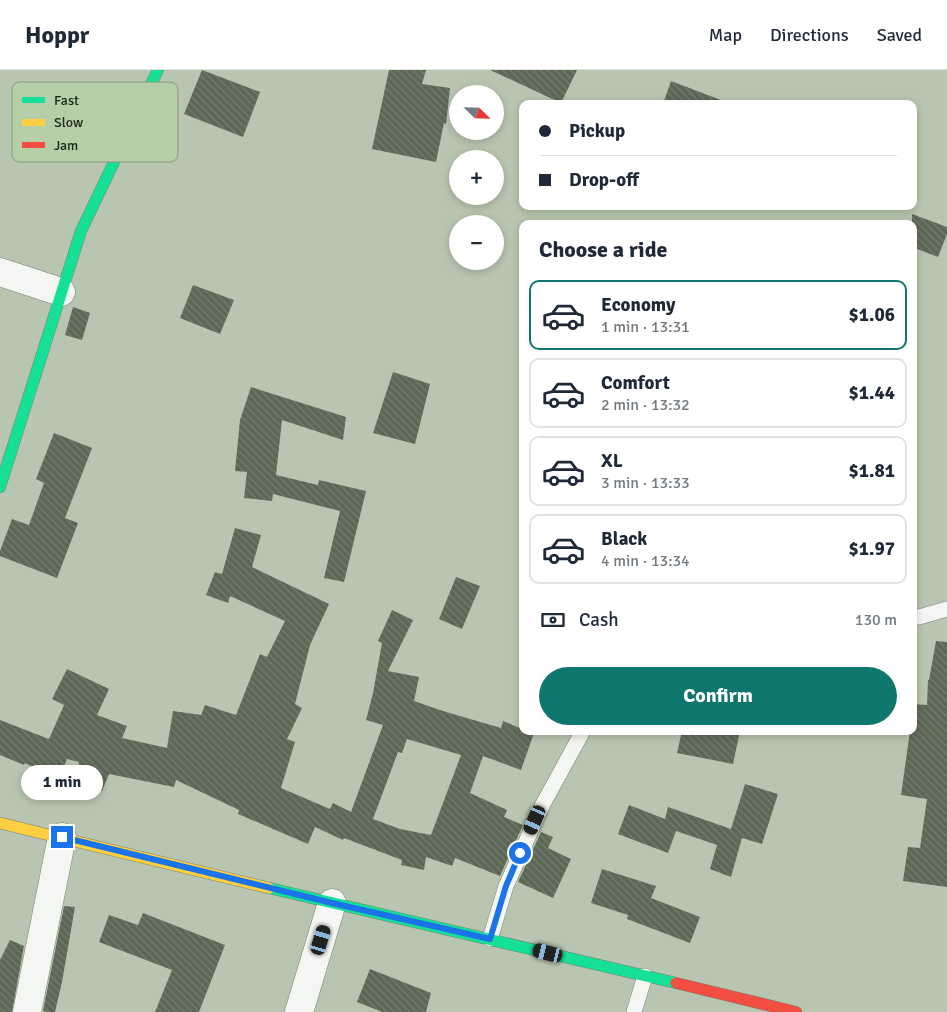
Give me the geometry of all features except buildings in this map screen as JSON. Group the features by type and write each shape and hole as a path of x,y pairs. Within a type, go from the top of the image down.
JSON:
{"street":[{"path":"152,82 158,70"},
{"path":"0,487 81,231 114,162"},
{"path":"0,272 61,292"},
{"path":"0,823 796,1012"},
{"path":"27,1012 62,837"},
{"path":"299,1012 332,903"}],"lane":[{"path":"920,617 947,608"},
{"path":"490,939 506,886 543,804 581,735"},
{"path":"634,1012 645,976"}],"traffic: fast":[{"path":"152,82 158,70"},
{"path":"0,487 81,231 114,162"},
{"path":"269,888 676,983"}],"traffic: slow":[{"path":"0,823 269,888"}],"traffic: jam":[{"path":"676,983 796,1012"}],"route":[{"path":"62,837 332,903 490,939 506,886 520,853"}]}
